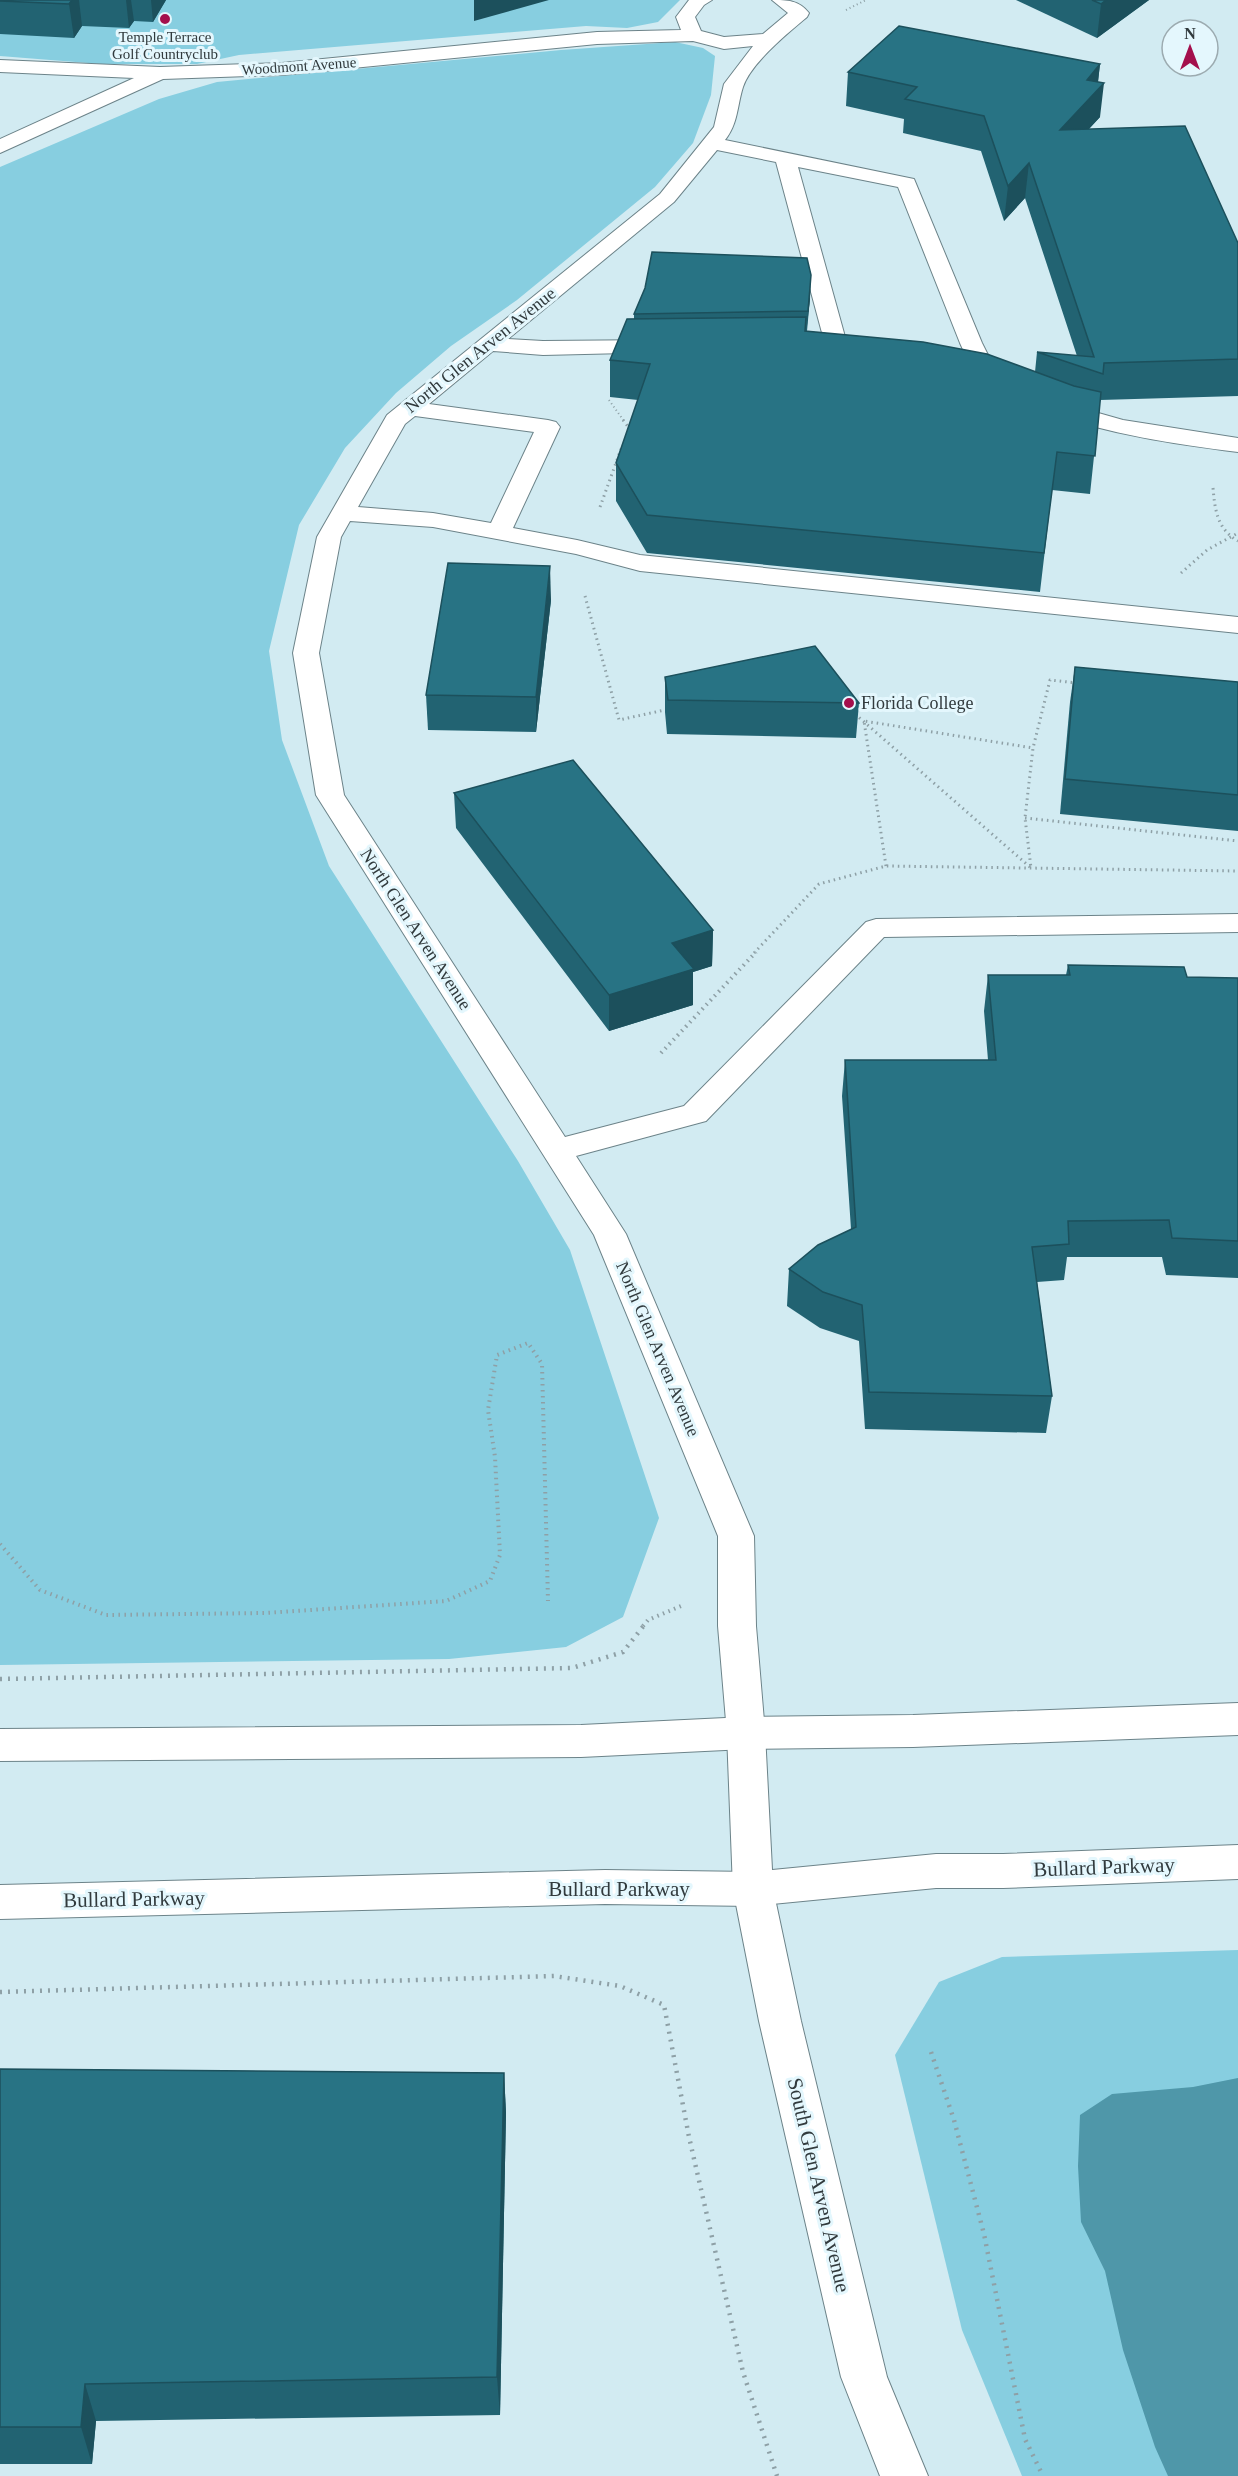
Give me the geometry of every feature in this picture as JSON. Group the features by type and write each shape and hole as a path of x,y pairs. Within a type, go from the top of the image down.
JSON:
{"street":[{"path":"693,36 685,17 700,0"},
{"name":"North Glen Arven Avenue","path":"753,1889 746,1733 737,1626 736,1536 610,1234 330,795 306,653 329,537 395,420 667,198 724,128 734,84 768,39 806,9 781,0"},
{"name":"Woodmont Avenue","path":"597,38 685,17"},
{"name":"Woodmont Avenue","path":"0,66 160,73 282,69 597,38 693,36 724,43 768,39"},
{"name":"North Glen Arven Avenue","path":"724,43 734,84"},
{"path":"0,147 160,73"},
{"path":"711,142 906,183 971,343 978,381 1012,391"},
{"path":"785,158 836,344"},
{"path":"488,344 543,348 682,347"},
{"path":"812,344 836,344 858,351"},
{"path":"1034,400 1078,416 1176,436 1238,445"},
{"path":"410,408 548,427 499,532"},
{"path":"342,513 433,520 577,547 640,563 1238,625"},
{"path":"557,1150 695,1114 876,928 1238,923"},
{"path":"0,1745 581,1741 746,1733 913,1731 1238,1719"},
{"name":"Bullard Parkway","path":"0,1902 605,1887 753,1889 936,1870 1238,1862"},
{"name":"South Glen Arven Avenue","path":"753,1889 780,2021 864,2377 904,2476"}],"path":[{"path":"609,400 629,428 625,438"},
{"path":"598,511 621,449"},
{"path":"1213,488 1216,520 1229,537 1238,542"},
{"path":"1180,574 1188,565 1238,533"},
{"path":"583,588 620,720 677,708"},
{"path":"848,707 1031,868 1025,818 1033,748 1050,680 1085,684"},
{"path":"864,721 1033,748"},
{"path":"864,721 886,866"},
{"path":"1025,818 1238,842"},
{"path":"0,1544 40,1590 106,1615 265,1613 446,1601 490,1581 500,1555 495,1457 488,1410 497,1355 528,1343 542,1364 548,1601"},
{"path":"0,1679 573,1668 623,1652 648,1620 737,1581"},
{"path":"0,1992 554,1976 620,1986 664,2005 688,2137 743,2372 777,2476"},
{"path":"931,2052 954,2120 984,2234 1025,2439 1043,2476"}],"shaded area":[{"path":"0,0 680,0 658,22 627,28 586,26 239,55 197,64 101,64 0,56"},
{"path":"675,42 703,48 715,56 711,95 693,143 655,187 517,300 451,346 396,393 345,448 299,525 269,651 282,740 329,866 518,1161 570,1250 659,1518 623,1617 566,1647 449,1659 0,1665 0,167 159,99 217,82 561,50"},
{"path":"1238,1950 1238,2476 1022,2476 962,2330 895,2055 939,1982 1002,1957"},
{"path":"1238,2078 1238,2476 1168,2476 1155,2447 1123,2350 1105,2271 1081,2222 1078,2166 1080,2115 1112,2094 1193,2087"}],"building":[{"path":"0,0 72,0 69,4"},
{"path":"1092,0 1106,0 1101,4"},
{"path":"899,26 1100,64 1087,80 1104,83 1060,130 1185,126 1238,243 1238,359 1104,363 1103,374 1037,352 1094,357 1029,163 1008,186 984,116 905,99 917,87 848,72"},
{"path":"652,252 807,258 811,275 808,311 634,314 645,288"},
{"path":"806,317 805,331 923,342 987,354 1074,386 1101,392 1095,456 1057,452 1044,553 647,515 616,463 650,364 610,360 627,319"},
{"path":"448,563 550,566 536,697 426,695"},
{"path":"815,646 859,703 668,700 665,677"},
{"path":"1075,667 1238,682 1238,795 1065,779"},
{"path":"573,760 713,930 672,943 694,969 609,995 454,793"},
{"path":"1068,965 1184,967 1187,977 1238,978 1238,1241 1172,1238 1169,1220 1068,1221 1069,1244 1032,1247 1052,1396 869,1392 862,1305 823,1292 789,1269 818,1245 856,1227 845,1060 996,1060 988,975 1070,975"},
{"path":"0,2069 504,2073 497,2377 85,2384 81,2427 0,2427"}],"place":[{"name":"Temple Terrace Golf Countryclub","path":"165,19"},
{"name":"Florida College","path":"849,703"}]}
